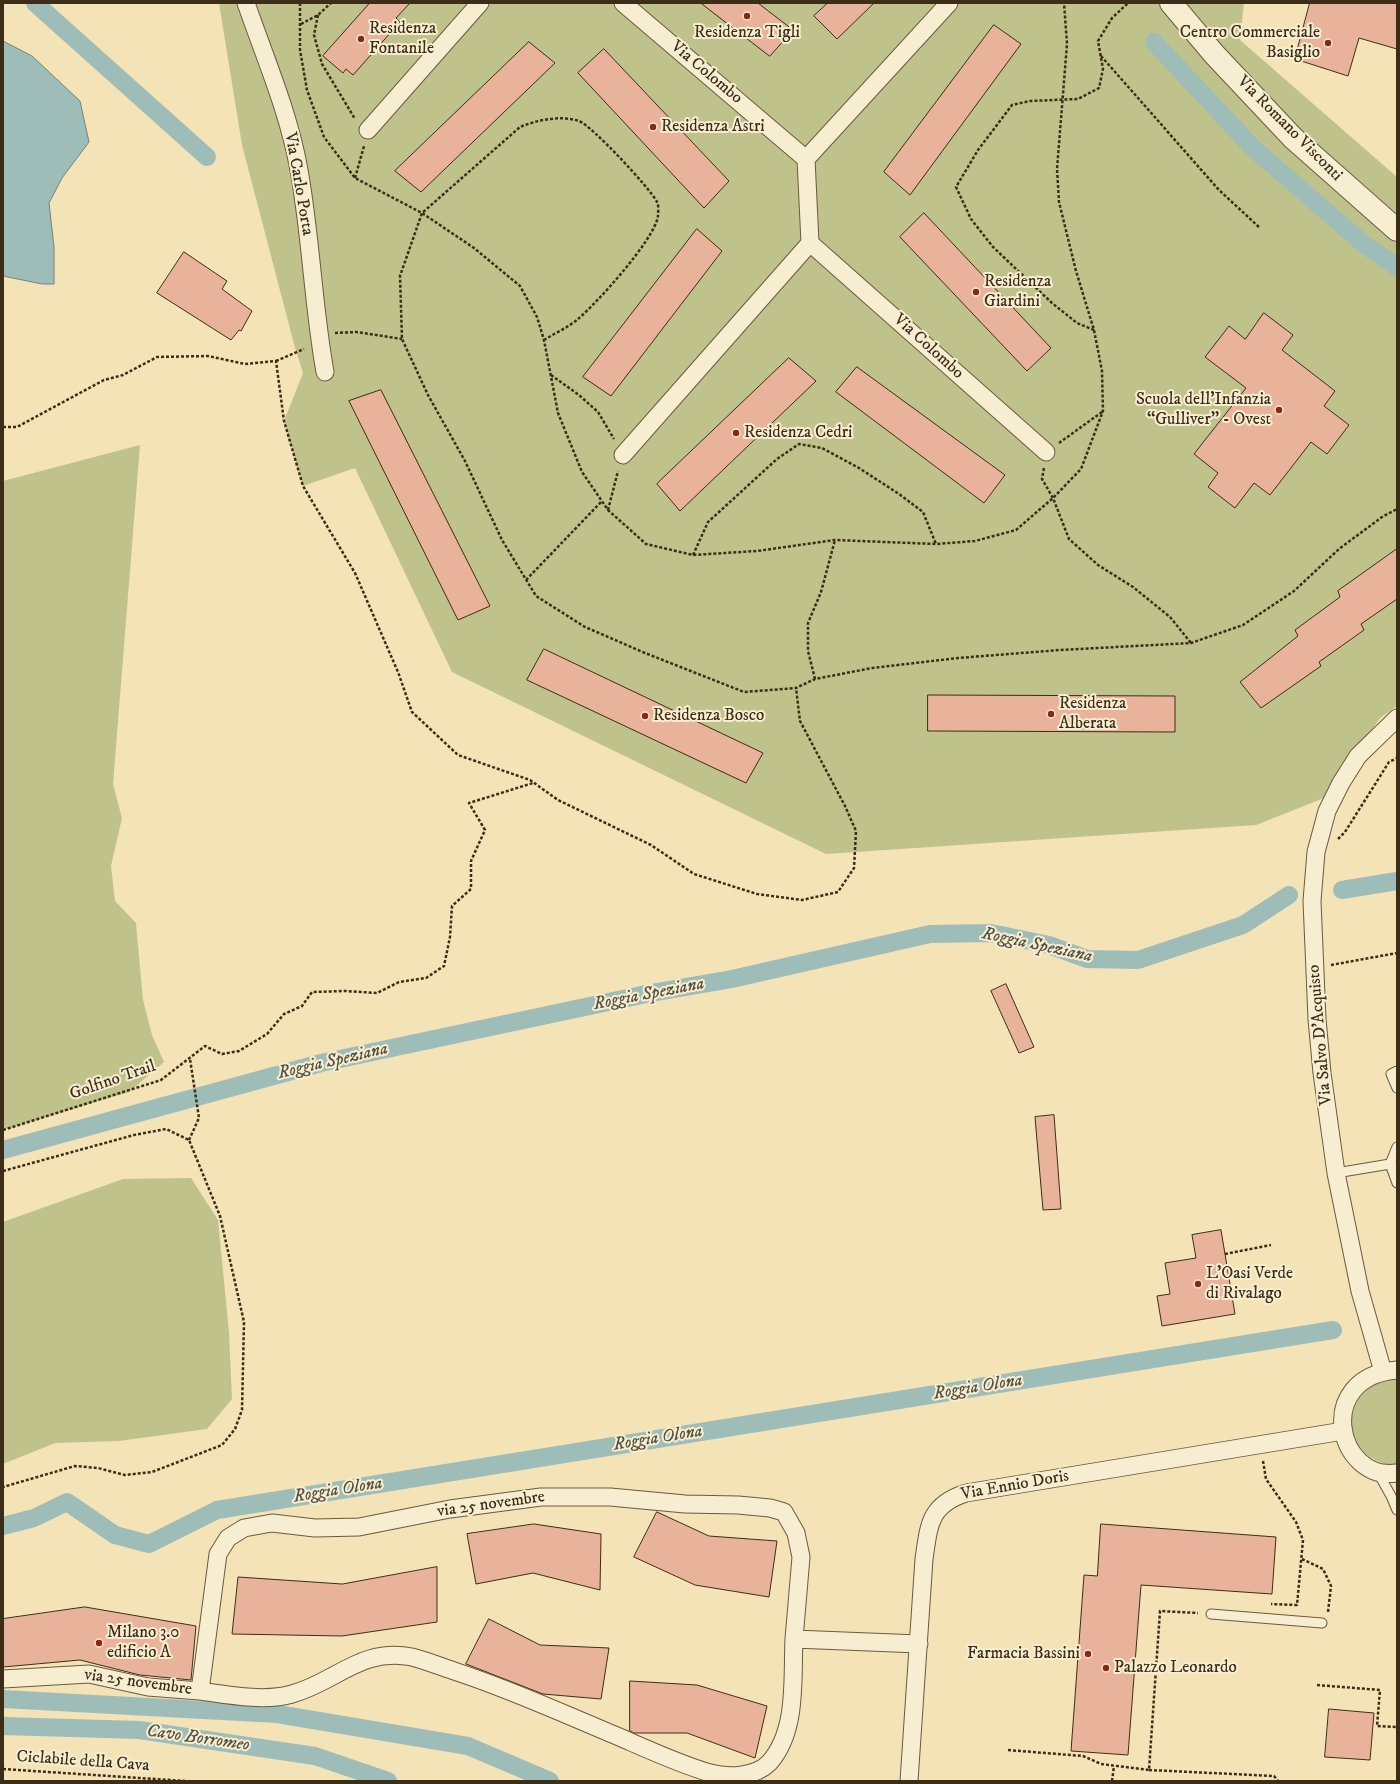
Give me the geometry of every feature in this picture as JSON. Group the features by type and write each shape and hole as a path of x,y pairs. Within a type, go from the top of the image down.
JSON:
{"street":[{"name":"Via Carlo Porta","path":"246,3 283,108 299,169 325,372"},
{"path":"368,130 480,3"},
{"name":"Via Colombo","path":"623,3 806,159"},
{"path":"623,455 810,243 806,159 949,3"},
{"name":"Via Romano Visconti","path":"1171,3 1214,54 1293,138 1397,230"},
{"name":"Via Colombo","path":"810,243 1046,452"},
{"name":"Via Salvo D'Acquisto","path":"1390,1371 1360,1291 1336,1173 1322,1073 1314,967 1312,901 1315,858 1327,811 1341,783 1358,756 1397,718"},
{"path":"1390,1371 1370,1376 1357,1386 1347,1399 1343,1415 1343,1431 1347,1444 1354,1456 1365,1465 1377,1471 1397,1473"},
{"name":"Via Ennio Doris","path":"909,1781 924,1559 928,1526 939,1508 952,1498 966,1493 1343,1431"},
{"name":"via 25 novembre","path":"3,1679 89,1674 148,1687 200,1691 250,1698 290,1695 320,1684 368,1658 385,1655 412,1657 503,1687 647,1749 710,1773 732,1776 752,1773 768,1764 778,1750 787,1729 791,1701 794,1639 801,1557 796,1533 784,1512 770,1508 685,1504 610,1497 541,1497 450,1509 359,1527 315,1528 272,1523 244,1528 228,1538 218,1554 200,1691"},
{"path":"794,1639 919,1644"}],"lane":[{"path":"1397,1072 1391,1074 1397,1088"},
{"path":"1397,1147 1394,1166 1397,1183"},
{"path":"1336,1173 1394,1166"},
{"path":"1377,1471 1397,1510"},
{"path":"1211,1614 1325,1619"}],"path":[{"path":"300,3 300,50 307,90 324,137 355,178 422,213 474,248 520,286 538,317 561,420 582,472 608,510 646,544 693,555 757,551 834,540 936,544 975,541 1016,530 1053,498 1080,469 1103,411 1102,371 1094,330 1076,271 1059,202 1057,169 1067,44 1064,3"},
{"path":"301,24 318,15 331,3"},
{"path":"1094,330 1077,323 1052,303 993,247 971,219 956,187 978,150 1012,105 1030,101 1078,99 1099,88 1103,69 1098,41 1112,18 1128,3"},
{"path":"318,15 314,35 322,64 353,118 368,130 355,178"},
{"path":"1101,55 1219,190 1260,228"},
{"path":"544,340 578,320 622,273 654,229 658,217 658,203 646,186 621,158 580,121 560,118 533,121 520,127 422,213 400,276 402,339 428,395 465,461 502,540 536,596 585,626 744,692 796,688 815,679 872,668 958,658 1060,650 1191,643 1243,625 1294,591 1339,549 1382,517 1397,509"},
{"path":"3,428 17,427 104,380 123,375 157,357 208,356 245,364 276,361 320,338 356,332 402,339"},
{"path":"276,361 284,421 303,486 355,573 398,672 412,712 458,755 530,780 558,800 651,845 694,874 757,894 802,900 838,892 854,868 856,831 845,806 800,721 796,688"},
{"path":"551,375 579,395 598,412 623,455 608,510"},
{"path":"693,555 708,522 777,459 799,444 822,448 859,468 899,494 923,512 936,544"},
{"path":"1053,498 1070,540 1098,565 1133,587 1170,617 1191,643"},
{"path":"526,580 602,502"},
{"path":"815,679 808,651 808,623 821,592 834,540"},
{"path":"1335,842 1345,832 1388,762 1397,758"},
{"name":"Golfino Trail","path":"3,1130 161,1080 205,1046 222,1054 239,1051 267,1034 284,1014 302,1006 312,992 345,991 377,993 399,982 426,978 444,966 450,937 452,906 471,888 471,861 485,830 469,803 533,783 530,780"},
{"path":"1314,967 1397,953"},
{"path":"189,1140 199,1118 190,1059"},
{"path":"3,1171 134,1135 166,1129 189,1140 220,1216 244,1322 242,1410 235,1430 222,1445 152,1472 125,1475 98,1468 75,1466 3,1487"},
{"path":"1225,1254 1271,1245"},
{"path":"1260,1445 1266,1479 1296,1522 1303,1540 1297,1605 1266,1604"},
{"path":"1302,1559 1323,1569 1331,1586 1325,1619"},
{"path":"1150,1770 1160,1611 1201,1614"},
{"path":"1317,1685 1380,1690 1377,1726 1397,1727"},
{"path":"1008,1750 1084,1756 1102,1764 1150,1770 1274,1776 1278,1781"},
{"path":"1112,1781 1114,1766"},
{"name":"Ciclabile della Cava","path":"3,1769 185,1781"}],"green space":[{"path":"219,3 1244,3 1240,40 1397,177 1397,706 1380,718 1324,798 1256,825 826,854 452,672 355,468 303,486 284,421 303,373 242,145"},
{"path":"140,445 113,784 122,818 111,866 115,901 136,923 143,1000 152,1035 164,1062 129,1092 3,1130 3,481"},
{"path":"191,1178 218,1220 229,1332 232,1399 207,1429 119,1441 55,1443 3,1464 3,1222 123,1179"},
{"path":"1397,1379 1397,1466 1376,1460 1362,1450 1354,1436 1351,1421 1354,1406 1363,1393 1377,1384"}],"water":[{"path":"3,41 32,56 80,101 89,142 62,178 49,203 54,247 54,284 42,284 3,276"}],"building":[{"name":"Residenza Fontanile","path":"370,3 410,3 396,18 400,22 353,75 346,69 343,73 323,56"},
{"name":"Residenza Tigli","path":"701,3 758,3 793,30 770,56"},
{"name":"Residenza Tigli","path":"828,3 874,3 837,39 814,16"},
{"name":"Centro Commerciale Basiglio","path":"1310,3 1397,3 1397,49 1359,38 1348,76 1295,59"},
{"path":"994,25 1021,44 910,195 884,172"},
{"path":"529,42 555,63 421,192 395,171"},
{"name":"Residenza Astri","path":"604,49 729,181 704,208 578,73"},
{"name":"Residenza Giardini","path":"924,213 1051,348 1027,371 900,237"},
{"path":"697,229 722,251 611,396 583,377"},
{"path":"184,252 227,281 222,289 252,311 241,331 239,330 231,340 157,293"},
{"name":"Scuola dell’Infanzia “Gulliver” - Ovest","path":"1264,313 1293,335 1282,350 1335,391 1324,406 1349,425 1327,454 1311,442 1270,495 1254,483 1235,508 1208,487 1218,473 1194,454 1246,388 1205,357 1229,326 1245,339"},
{"name":"Residenza Cedri","path":"789,358 816,381 680,511 657,484"},
{"name":"Residenza Cedri","path":"857,367 1005,475 984,503 836,392"},
{"path":"381,390 490,606 458,620 349,401"},
{"path":"1397,549 1397,599 1361,624 1364,630 1319,662 1321,666 1261,708 1240,682 1298,636 1295,630 1340,597 1338,591"},
{"name":"Residenza Bosco","path":"544,649 763,753 746,783 527,680"},
{"name":"Residenza Alberata","path":"928,695 1175,696 1175,732 928,731"},
{"path":"1006,984 1034,1047 1019,1053 991,991"},
{"path":"1054,1115 1061,1209 1043,1210 1035,1117"},
{"path":"1221,1230 1235,1314 1162,1326 1157,1296 1170,1294 1165,1263 1196,1258 1192,1235"},
{"path":"657,1512 709,1536 777,1541 769,1597 695,1585 634,1557"},
{"path":"534,1524 601,1534 600,1590 533,1573 476,1584 467,1534"},
{"path":"1101,1524 1276,1537 1272,1594 1141,1585 1128,1755 1071,1751 1084,1575 1097,1576"},
{"path":"437,1567 437,1622 342,1636 232,1634 238,1577 342,1584"},
{"name":"Milano 3.0 edificio A","path":"85,1607 196,1626 191,1680 140,1675 80,1660 3,1667 3,1619"},
{"path":"489,1619 540,1645 609,1648 601,1699 543,1694 466,1664"},
{"path":"630,1681 697,1685 767,1706 755,1758 687,1733 634,1733 630,1731"},
{"path":"1329,1709 1374,1713 1370,1760 1325,1757"}],"waterway":[{"path":"35,3 207,157"},
{"path":"1154,42 1253,148 1365,245 1397,267"},
{"name":"Roggia Speziana","path":"1342,890 1397,881"},
{"name":"Roggia Speziana","path":"3,1150 321,1063 651,993 732,979 930,934 991,933 1049,945 1087,959 1138,960 1243,925 1289,895"},
{"name":"Roggia Olona","path":"3,1526 34,1518 67,1502 115,1535 149,1544 217,1510 1333,1330"},
{"path":"3,1699 277,1714 468,1746 550,1781"},
{"name":"Cavo Borromeo","path":"3,1726 139,1730 315,1756 388,1781"}],"place":[{"name":"Residenza Tigli","path":"747,16"},
{"name":"Residenza Fontanile","path":"361,39"},
{"name":"Centro Commerciale Basiglio","path":"1328,43"},
{"name":"Residenza Astri","path":"653,127"},
{"name":"Residenza Giardini","path":"976,292"},
{"name":"Scuola dell’Infanzia “Gulliver” - Ovest","path":"1279,410"},
{"name":"Residenza Cedri","path":"736,433"},
{"name":"Residenza Alberata","path":"1051,714"},
{"name":"Residenza Bosco","path":"645,716"},
{"name":"L'Oasi Verde di Rivalago","path":"1198,1284"},
{"name":"Milano 3.0 edificio A","path":"99,1643"},
{"name":"Farmacia Bassini","path":"1088,1654"},
{"name":"Palazzo Leonardo","path":"1106,1668"}]}
